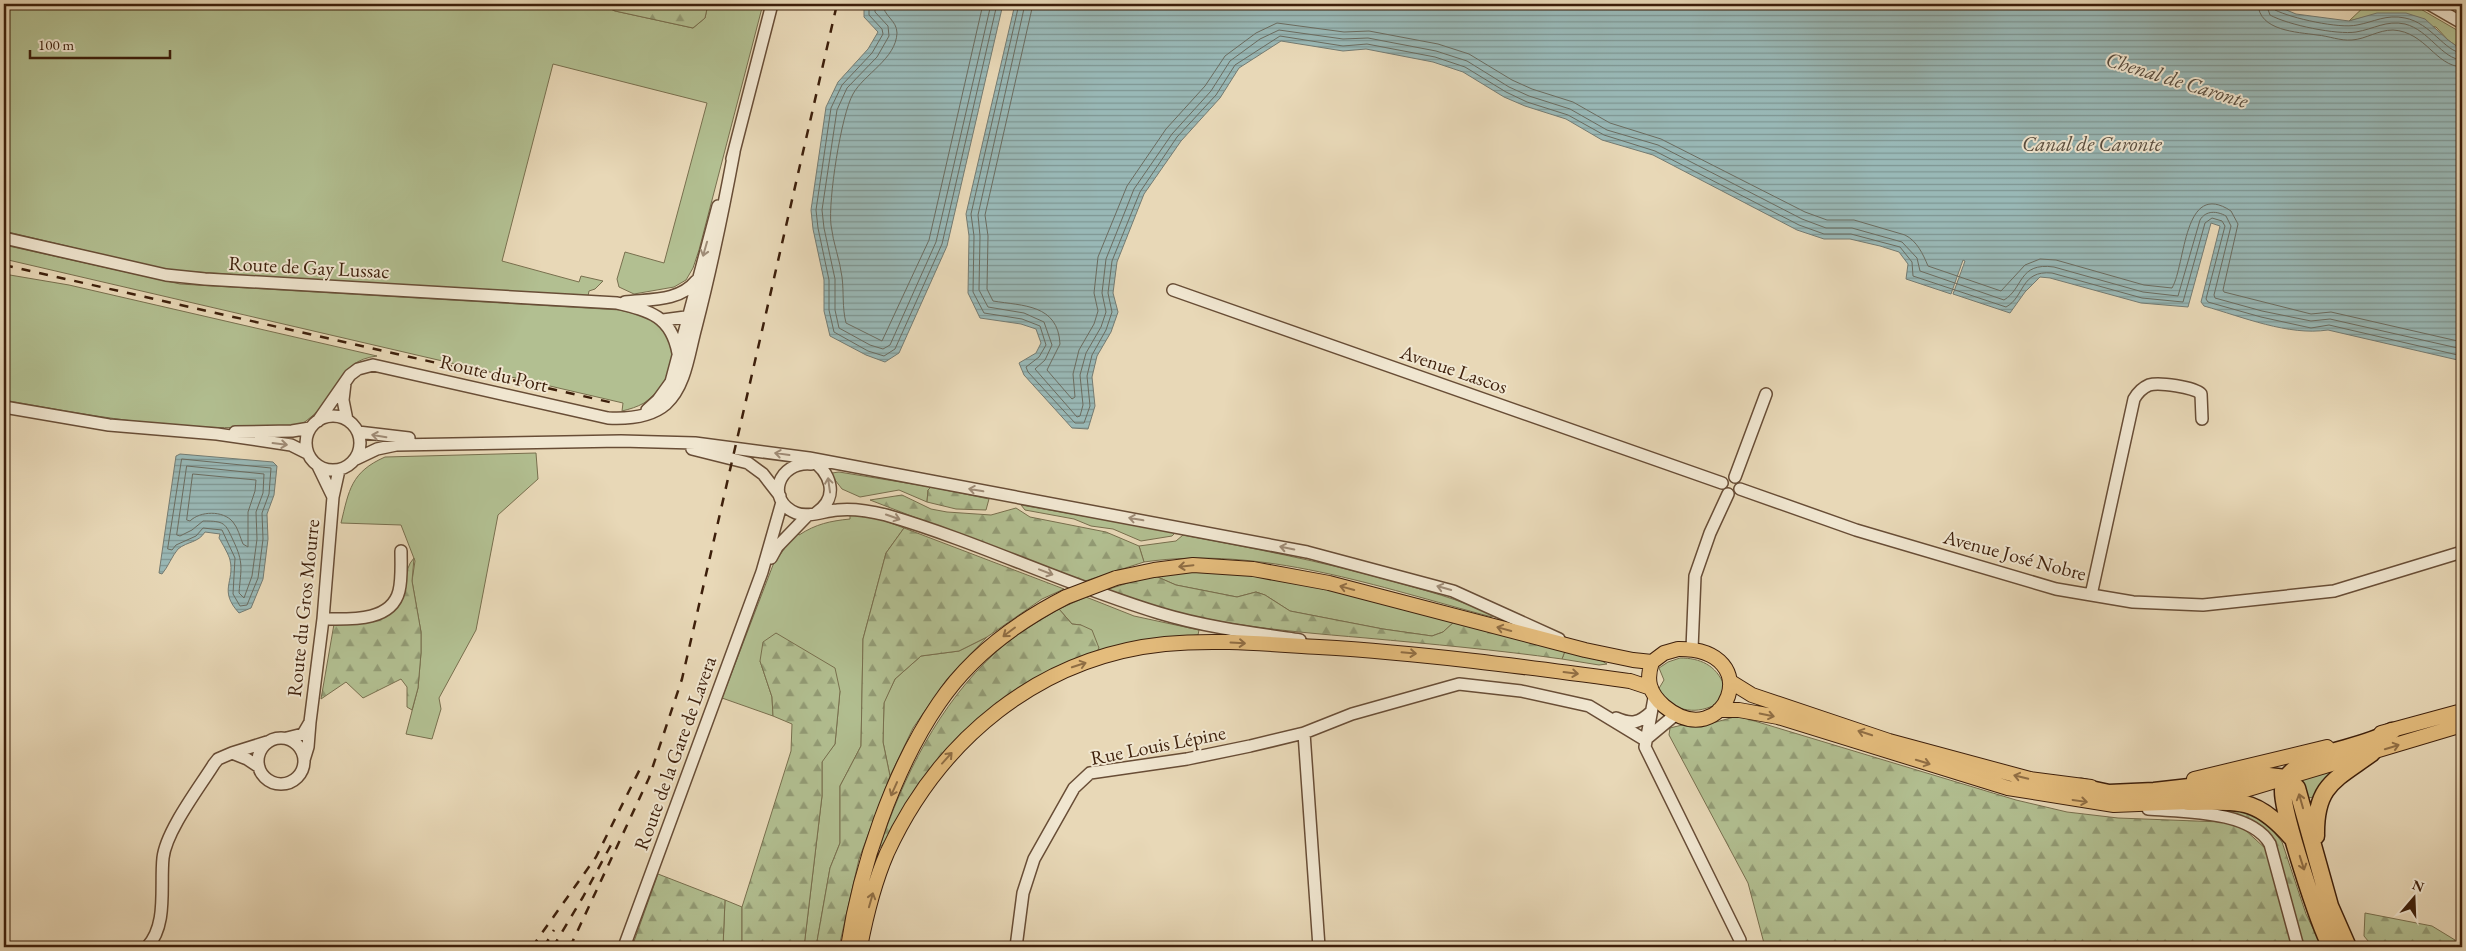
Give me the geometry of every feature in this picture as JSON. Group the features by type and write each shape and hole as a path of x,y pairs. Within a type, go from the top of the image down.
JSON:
{"highway":[{"path":"2331,947 2322,927 2283,796 2286,778 2298,766 2309,760 2375,741 2392,731"},
{"path":"2316,853 2316,816 2321,796 2337,778 2372,753"},
{"path":"2081,787 2109,793 2216,784 2260,775 2286,778 2297,788 2330,906 2348,947"},
{"path":"2188,802 2234,802 2257,807 2274,819 2295,841"}],"main road":[{"path":"848,947 858,898 883,814 909,757 939,703 968,667 992,645 1021,623 1066,597 1116,578 1154,570 1193,565 1262,570 1329,583 1585,650 1652,662"},
{"path":"860,947 877,878 887,854 918,796 935,772 963,741 999,710 1025,692 1070,668 1120,652 1163,644 1230,642 1410,653 1630,681 1652,693 1675,715 1698,719 1710,716 1728,701 1731,682"},
{"path":"1652,693 1648,681 1652,662 1664,653 1678,649 1706,652 1725,669 1731,682 1752,695 1889,741 2030,779 2081,787 2137,787 2213,776 2392,731 2462,711"},
{"path":"1719,710 1739,710 1778,717 2008,788 2114,806 2188,802 2235,793 2462,726"}],"street":[{"name":"Route du Port","path":"314,424 345,381 358,369 374,365 608,418 639,416 659,410 675,393 683,375 697,280 734,152 772,4"},
{"path":"2429,4 2462,23"},
{"name":"Route du Port","path":"639,416 650,408 671,382 678,353 718,239 734,152"},
{"name":"Route de Gay Lussac","path":"4,238 166,275 205,280 617,303 668,298 683,292 697,280"},
{"name":"Avenue Lascos","path":"1173,290 1722,483"},
{"name":"Route de Gay Lussac","path":"668,298 677,300 692,313"},
{"name":"Route de Gay Lussac","path":"617,303 644,310 663,320"},
{"path":"678,353 673,334 663,320 692,313"},
{"path":"4,407 109,425 217,434 291,445 307,453 318,466 325,469 339,470 352,464 360,450 358,432 347,420 343,400 345,381"},
{"path":"2090,595 2134,398 2142,388 2156,384 2194,390 2201,394 2202,419"},
{"path":"1735,476 1766,394"},
{"path":"217,434 292,431 332,416 347,420"},
{"path":"307,453 307,436 314,424"},
{"path":"358,432 385,437 463,443"},
{"path":"356,459 377,449 396,445 621,440 727,446 1184,527 1307,552 1453,591 1585,650"},
{"path":"664,442 748,463 763,474 790,510 799,515 845,510 885,515 988,550 1160,614 1222,629 1361,649"},
{"path":"781,499 780,483 786,471 801,463 813,461"},
{"path":"811,514 823,508 829,499 831,489 829,480 813,461"},
{"name":"Route du Gros Mourre","path":"318,466 333,497"},
{"name":"Route du Gros Mourre","path":"232,753 247,759 259,767 267,779 280,784 294,780 303,768 308,747 323,619 333,497 339,470"},
{"path":"1729,476 1735,476 1740,480 1740,489 1735,494 1728,494 1724,491 1722,483 1729,476"},
{"name":"Avenue José Nobre","path":"1740,489 1856,530 2056,590 2134,602 2203,605 2334,591 2462,552"},
{"path":"1692,649 1695,576 1710,533 1728,494"},
{"name":"Route de la Gare de Lavera","path":"624,947 762,572 781,499"},
{"name":"Route de la Gare de Lavera","path":"762,572 777,547 811,514"},
{"path":"323,619 366,618 380,613 389,606 396,598 400,588 401,552"},
{"name":"Rue Louis Lépine","path":"1016,947 1023,893 1034,859 1074,788 1090,773 1187,759 1304,733 1352,714 1459,684 1521,691 1590,706"},
{"path":"1645,743 1651,712 1652,693"},
{"path":"1590,706 1624,721 1634,723 1641,721 1651,712"},
{"path":"1590,706 1645,743 1740,940 1740,947"},
{"path":"1645,743 1675,715"},
{"name":"Route du Gros Mourre","path":"147,947 158,928 163,859 168,839 214,764 232,753 280,738 303,734 310,722"},
{"path":"1304,733 1319,947"},
{"path":"287,738 299,746 304,760"},
{"path":"259,767 259,753 267,742"},
{"path":"2114,806 2210,814 2255,827 2270,844 2298,947"}],"green space":[{"path":"4,4 601,4 615,11 693,28 705,18 708,4 763,4 699,250 693,268 686,280 674,287 634,294 619,287 617,279 625,252 664,263 707,103 553,64 502,261 579,282 581,276 603,281 595,289 589,291 588,296 493,292 167,270 4,231"},
{"path":"601,4 708,4 705,18 693,28 615,11"},
{"path":"2367,4 2412,4 2462,33 2462,50 2448,40 2436,27 2365,17 2349,21"},
{"path":"4,245 180,284 620,310 646,317 663,328 671,342 672,362 664,381 651,397 644,403 622,411 623,403 4,259"},
{"path":"4,274 69,285 377,356 364,359 353,365 345,372 320,408 303,423 293,427 193,427 130,421 4,400"},
{"path":"536,453 538,479 498,515 476,630 439,698 441,709 432,739 406,734 418,688 421,653 421,632 412,581 415,561 401,525 341,523 346,501 353,483 365,469 385,457"},
{"path":"839,472 931,487 928,490 927,502 899,490 860,497 842,489 832,476 832,473"},
{"path":"931,487 989,499 986,510 956,509 927,502 928,490"},
{"path":"902,495 931,509 947,512 991,515 1016,508 1030,517 1106,532 1139,546 1144,562 1082,582 870,500"},
{"path":"1021,505 1176,532 1172,536 1141,541 1113,529 1091,526 1074,519 1025,510"},
{"path":"850,515 880,519 904,528 886,553 863,639 861,746 840,786 840,843 830,868 816,947 804,947 822,796 822,761 835,744 840,691 760,661 772,697 773,716 722,698 773,565 796,532 799,535 823,524 850,519"},
{"path":"904,528 1064,589 1042,599 987,637 959,651 921,656 895,679 884,703 883,742 890,776 859,859 839,947 816,947 830,868 840,843 840,786 861,746 863,639 886,553"},
{"path":"1183,535 1286,555 1362,573 1441,595 1493,615 1492,617 1363,582 1276,564 1232,559 1188,558 1144,562 1139,546 1176,541"},
{"path":"414,558 412,581 421,632 421,653 418,688 412,710 407,707 407,687 401,679 363,698 346,682 321,699 334,624 396,608 400,602 410,563"},
{"path":"1198,571 1263,577 1328,589 1454,622 1443,632 1432,636 1383,629 1290,611 1265,595 1256,592 1237,597 1176,585 1153,575"},
{"path":"1153,575 1176,585 1237,597 1256,592 1265,595 1290,611 1383,629 1432,636 1443,632 1454,622 1565,651 1562,659 1464,647 1234,624 1171,611 1106,590"},
{"path":"1086,597 1134,616 1199,630 1198,635 1159,639 1096,653 1081,625 1072,624 1059,609"},
{"path":"1059,609 1072,624 1081,625 1092,630 1099,648 1096,653 980,718 879,849 899,795 925,743 957,695 976,672 1003,646 1026,629"},
{"path":"776,633 835,668 840,691 835,744 822,762 822,796 804,947 742,947 742,907 791,751 792,724 773,716 772,697 760,661 763,642"},
{"path":"987,637 947,679 913,728 890,776 883,742 884,702 895,679 921,656 959,651"},
{"path":"1565,651 1607,664 1599,665 1562,659"},
{"path":"1680,658 1701,661 1717,672 1724,685 1721,699 1718,703 1702,709 1688,710 1674,705 1663,696 1658,690 1664,680 1659,668 1668,662"},
{"path":"1738,716 2016,800 2067,812 2118,818 2222,822 2242,827 2267,850 2294,947 1765,947 1748,883 1669,735 1670,728 1686,724 1716,722"},
{"path":"2331,771 2314,797 2308,798 2300,782 2301,779"},
{"path":"2222,807 2248,812 2267,823 2282,842 2306,914 2322,947 2303,947 2274,844 2221,811"},
{"path":"658,874 725,900 723,947 632,947"},
{"path":"725,900 742,907 742,947 723,947"},
{"path":"2365,913 2432,926 2455,940 2453,947 2373,947 2364,936"}],"water":[{"path":"864,4 1003,4 947,246 899,353 885,362 866,355 830,336 824,311 824,280 813,229 811,210 826,107 838,82 868,49 878,32 864,17"},
{"name":"Canal de Caronte","path":"1015,4 2272,4 2296,14 2349,21 2377,13 2406,13 2425,19 2462,50 2462,361 2328,330 2313,331 2281,328 2204,306 2201,302 2220,226 2211,223 2188,307 2141,303 2050,278 2040,277 2025,292 2010,313 1953,294 1965,261 1963,260 1951,294 1906,279 1908,264 1899,252 1850,239 1824,239 1797,230 1653,155 1602,140 1566,119 1504,97 1463,72 1433,62 1366,49 1343,51 1281,41 1239,68 1220,98 1181,141 1144,194 1117,262 1113,293 1118,312 1111,332 1097,356 1092,377 1095,406 1088,429 1072,428 1024,375 1019,363 1036,353 1041,343 1036,329 1021,324 980,318 968,293 969,236 966,214"},
{"path":"180,454 273,462 277,466 274,495 267,514 268,539 263,579 251,608 239,613 229,598 230,560 219,538 220,534 205,532 199,538 182,546 178,549 162,574 159,573 176,456"}],"railway":[{"path":"570,947 649,778 682,679 837,4"},
{"path":"4,265 618,404"},
{"path":"532,947 596,857 643,763"},
{"path":"553,947 612,843"},
{"path":"544,947 554,930"}],"water label":[{"name":"Chenal de Caronte","path":"2177,80"}]}
